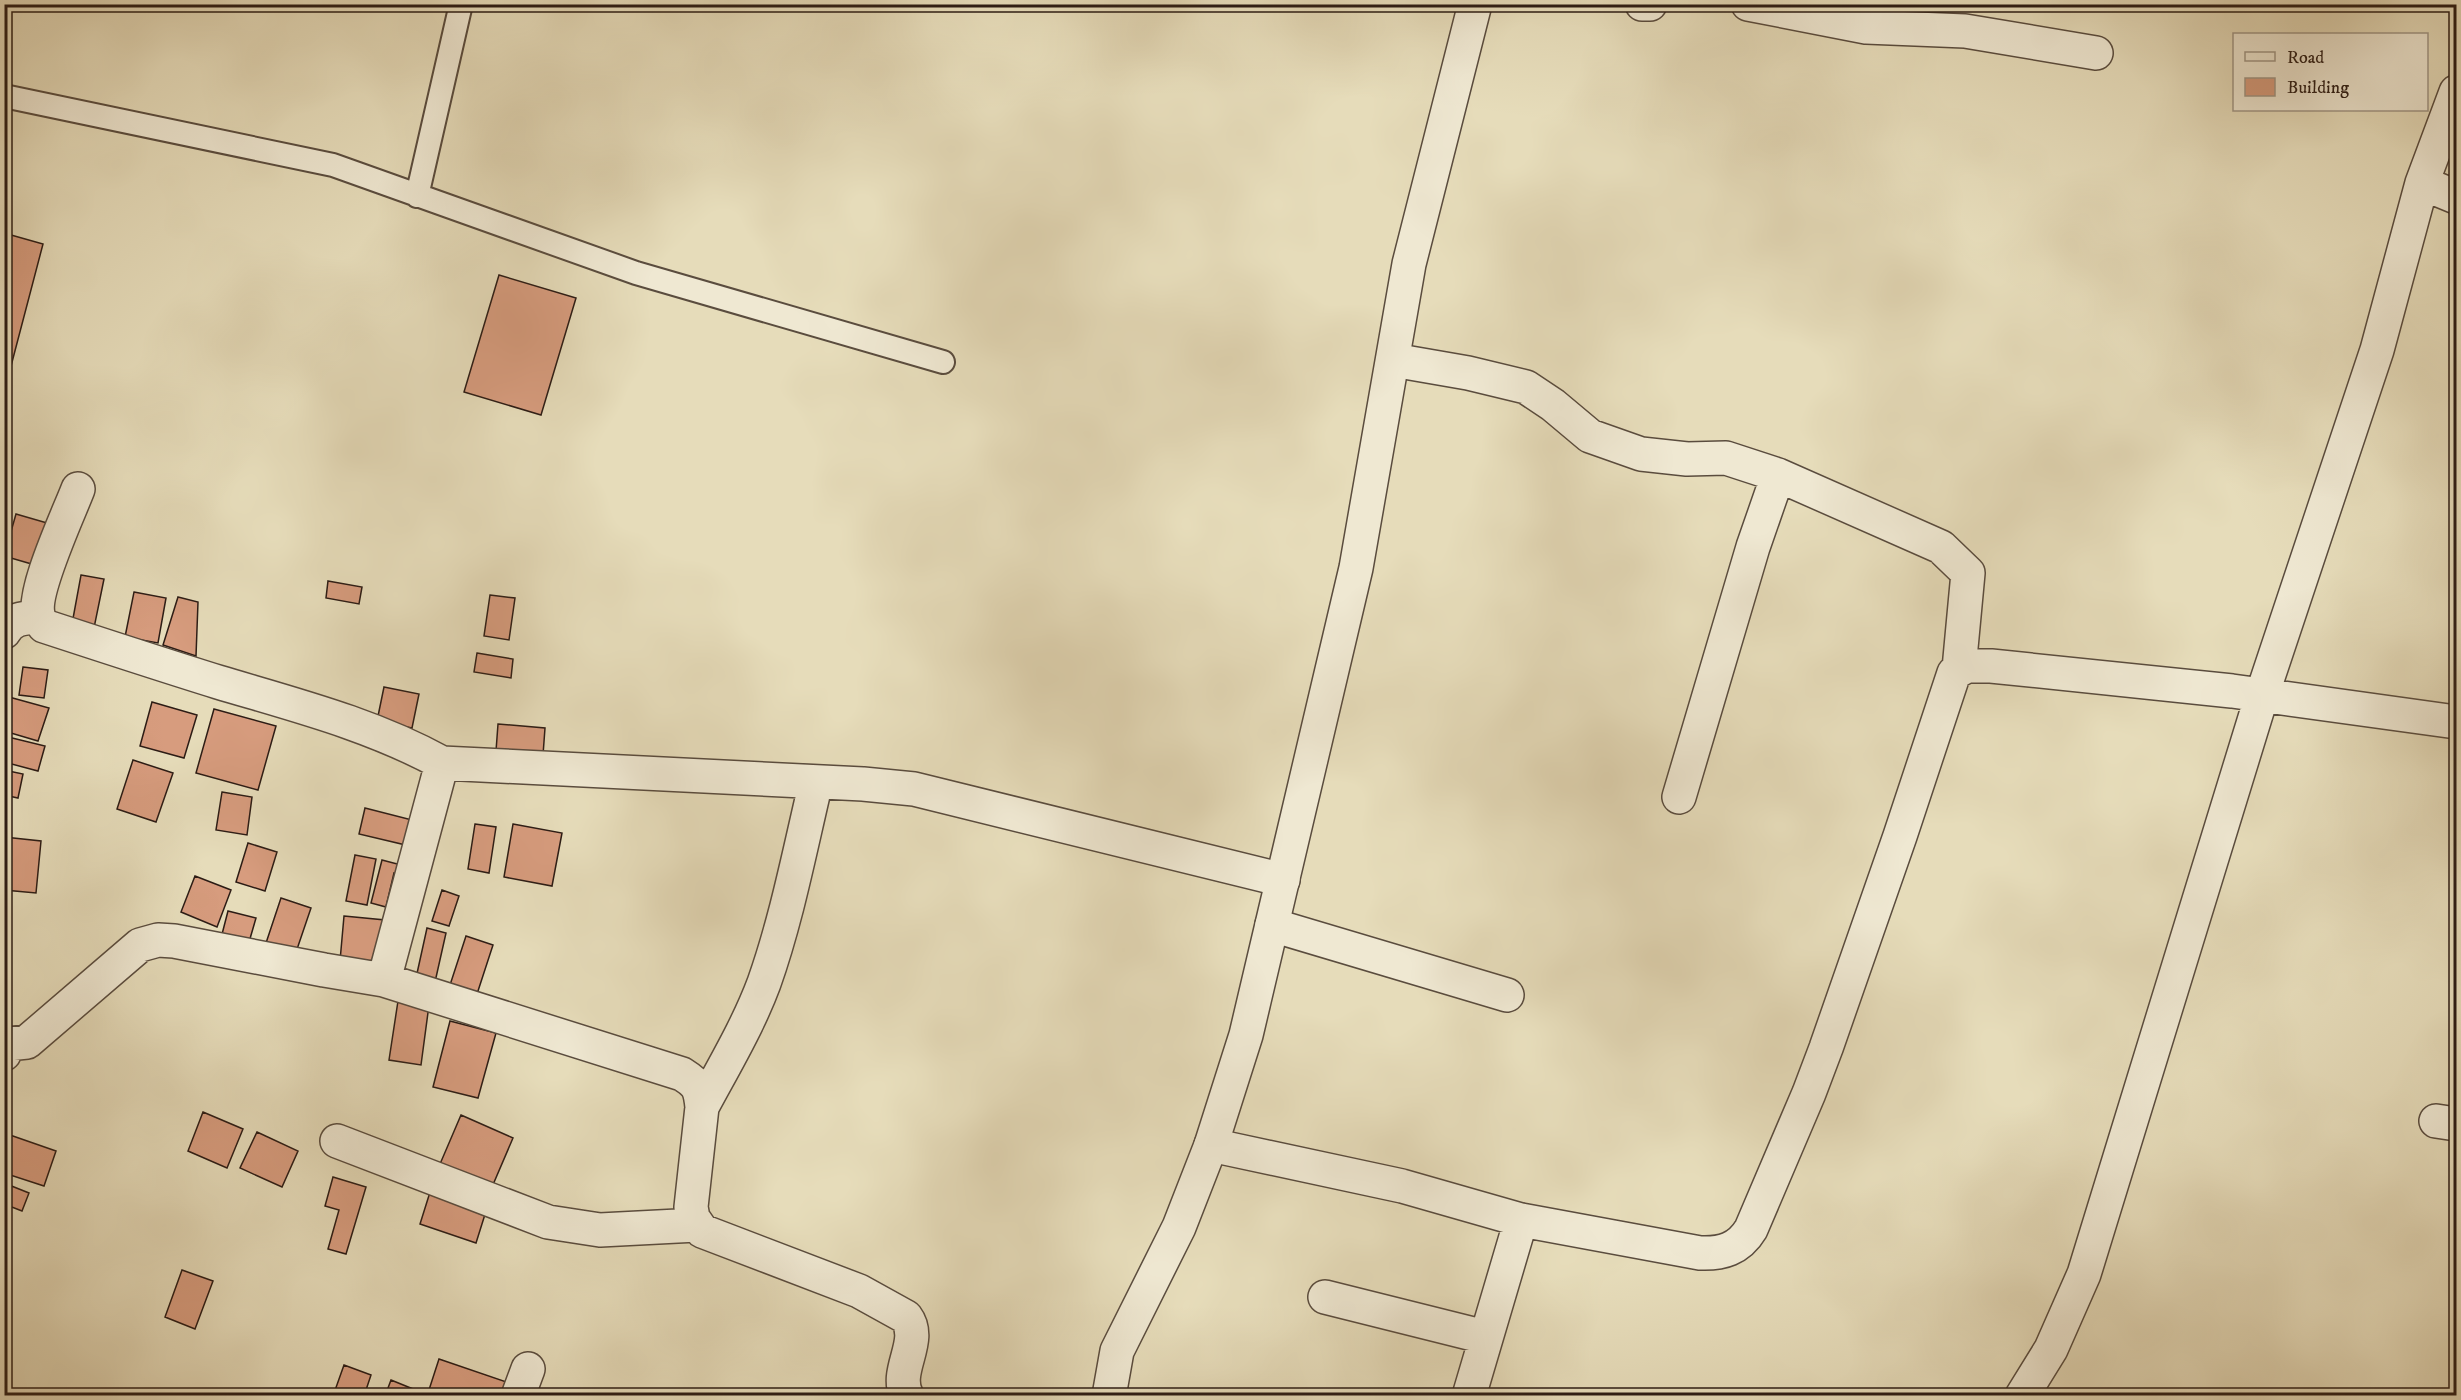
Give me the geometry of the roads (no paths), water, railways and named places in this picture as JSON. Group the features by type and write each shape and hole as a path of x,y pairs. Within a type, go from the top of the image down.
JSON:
{"street":[{"path":"1109,1395 1118,1351 1179,1227 1211,1145 1246,1035 1356,568 1409,264 1475,4"},
{"path":"1642,4 1650,4"},
{"path":"1748,4 1866,27 1965,31 2096,53"},
{"path":"2022,1395 2051,1349 2084,1274 2262,695 2377,351 2422,183 2457,92"},
{"path":"2422,183 2457,197"},
{"path":"1393,360 1468,373 1526,387 1553,405 1590,436 1641,454 1687,459 1726,458 1778,475 1941,547 1968,573 1959,669"},
{"path":"1678,797 1753,547 1778,475"},
{"path":"78,489 47,567 39,598 38,617 44,626 351,722 406,744 442,763 863,784 934,792 1282,880"},
{"path":"4,632 8,625 20,618 38,617"},
{"path":"1211,1145 1402,1186 1521,1220 1700,1253 1715,1254 1732,1249 1744,1241 1809,1093 1900,836 1954,673 1959,669 1991,666 2262,695 2457,722"},
{"path":"384,980 442,763"},
{"path":"702,1107 745,1027 763,984 779,934 816,782"},
{"path":"1272,925 1507,995"},
{"path":"6,1047 27,1042 140,945 158,940 174,941 384,980 682,1074 696,1083 701,1094 702,1107 691,1207 697,1225 702,1231 859,1291 906,1317 911,1323 913,1333 903,1385 907,1395"},
{"path":"337,1141 548,1222 600,1230 697,1225"},
{"path":"1469,1395 1521,1220"},
{"path":"1325,1297 1485,1337"}],"lane":[{"path":"417,196 462,4"},
{"path":"4,96 333,165 636,273 943,362"}]}
